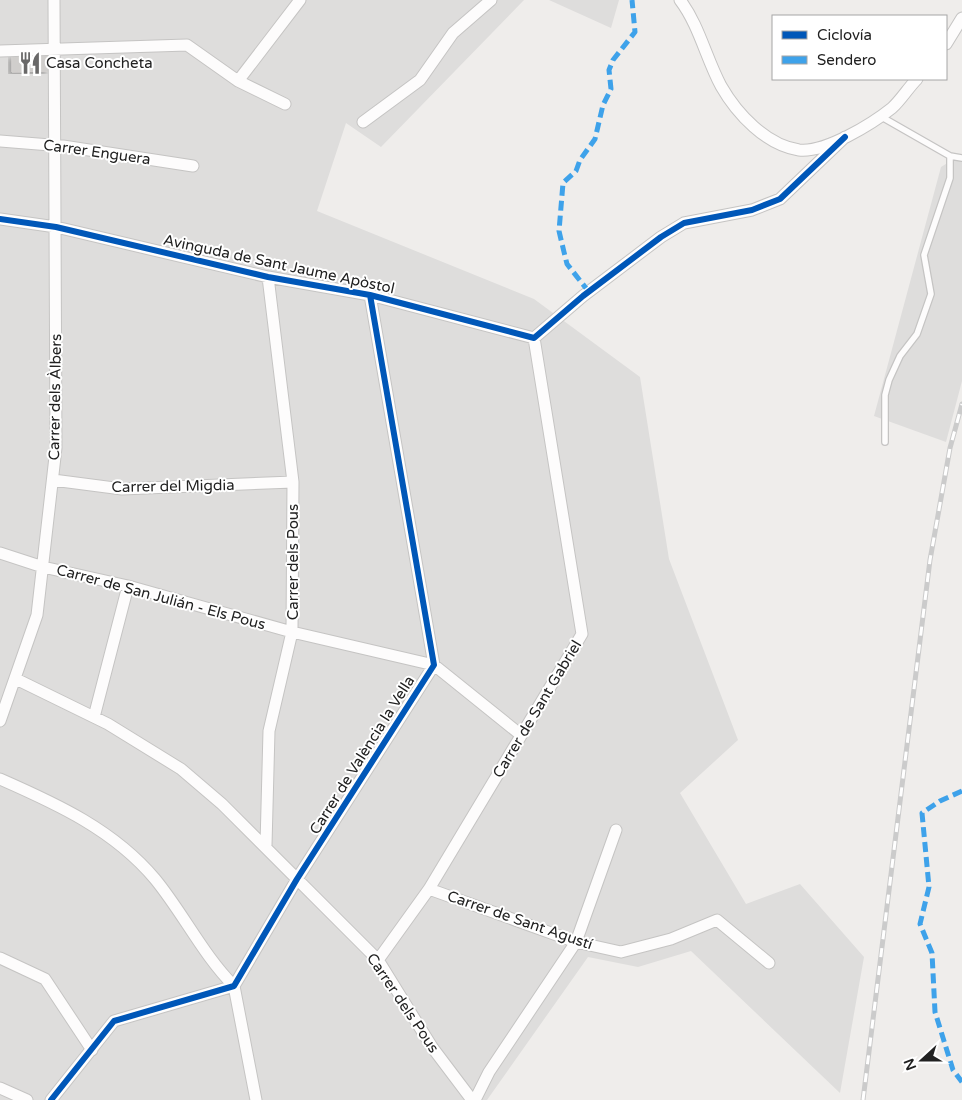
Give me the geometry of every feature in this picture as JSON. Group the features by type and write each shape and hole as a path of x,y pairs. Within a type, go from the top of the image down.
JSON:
{"street":[{"path":"54,5 65,0"},
{"path":"238,82 300,0"},
{"path":"363,122 420,80 454,33 491,0"},
{"path":"680,0 692,21 720,84 738,112 773,139 800,150 812,149 845,137 880,116 893,107 916,80"},
{"name":"Carrer dels Àlbers","path":"0,721 37,615 56,448 54,5"},
{"path":"947,42 962,18"},
{"path":"0,51 187,44 238,82 285,104"},
{"path":"534,338 546,326 661,237 684,223 752,210 780,199 845,137"},
{"name":"Carrer Enguera","path":"0,140 55,145 194,166"},
{"name":"Avinguda de Sant Jaume Apòstol","path":"0,219 56,227 268,277 370,295 534,338"},
{"name":"Carrer dels Pous","path":"266,845 268,732 292,632 293,482 268,277"},
{"path":"370,295 434,665"},
{"name":"Carrer de Sant Gabriel","path":"378,960 429,889 582,634 534,338"},
{"name":"Carrer del Migdia","path":"53,480 122,489 293,482"},
{"name":"Carrer de San Julián - Els Pous","path":"0,554 43,567 128,586 292,632 434,665 521,735"},
{"path":"94,717 128,586"},
{"name":"Carrer de València la Vella","path":"234,986 298,880 434,665"},
{"name":"Carrer dels Pous","path":"16,679 108,724 181,770 222,804 266,845 378,960 432,1047 473,1100"},
{"path":"0,779 61,806 109,836 154,877 234,986 256,1100"},
{"path":"473,1100 489,1072 576,942 616,830"},
{"name":"Carrer de Sant Agustí","path":"429,889 576,942 621,952 671,939 717,920 769,963"},
{"path":"0,958 45,979 92,1050"},
{"path":"51,1100 114,1021 234,986"},
{"path":"0,1088 26,1100"}],"lane":[{"path":"880,116 950,156 962,158"},
{"path":"885,442 885,396 889,380 900,356 917,334 931,294 924,255 950,178 950,156"}],"shaded area":[{"path":"0,0 524,0 381,147 346,123 317,211 534,299 640,377 669,559 738,740 680,793 746,904 800,884 864,957 840,1093 691,951 638,967 588,957 487,1100 0,1100"},
{"path":"549,0 619,0 611,28"},
{"path":"962,154 962,381 946,442 874,416 941,167"}],"building":[{"name":"Casa Concheta","path":"48,54 49,71 12,72 12,55"}],"railway":[{"path":"863,1100 930,560 950,448 962,404"}],"marked path":[{"path":"589,292 567,264 564,252 559,231 563,183 576,171 580,160 595,139 603,105 611,89 609,70 613,60 635,32 632,0"},
{"path":"962,791 940,801 922,813 929,887 920,924 932,953 935,1012 953,1070 962,1082"}],"cycle path":[{"path":"0,219 56,227 268,277 370,295 534,338 583,296 661,237 684,223 752,210 780,199 845,137"},
{"path":"51,1100 114,1021 234,986 297,879 434,665 370,295"}],"place":[{"name":"Casa Concheta","path":"30,63"}]}
